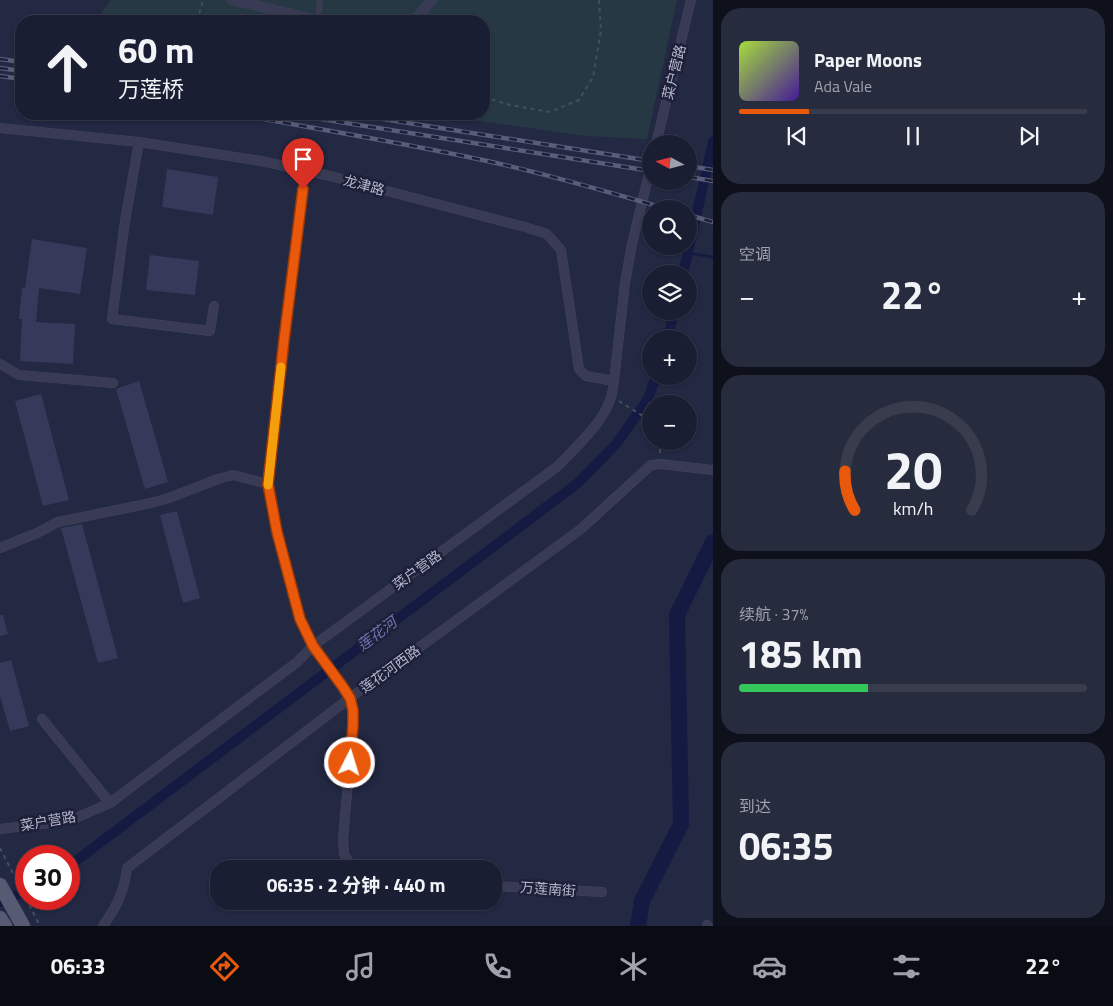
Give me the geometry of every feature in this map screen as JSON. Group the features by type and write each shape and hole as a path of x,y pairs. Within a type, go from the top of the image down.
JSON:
{"main road":[{"path":"0,885 23,926"},
{"path":"0,918 5,926"}],"street":[{"path":"232,0 295,15"},
{"path":"419,15 432,0"},
{"name":"菜户营路","path":"658,135 691,0"},
{"name":"龙津路","path":"0,128 139,142 261,161 305,170 547,234 561,250 579,369 586,376 614,381"},
{"path":"139,142 125,221 112,319 210,331 214,306"},
{"path":"305,170 268,484 277,532 300,619 313,646 350,698 353,710 343,839 344,854 348,860"},
{"name":"菜户营路","path":"0,830 76,818 110,803 296,663 313,646 558,466 588,434 602,415 611,397 627,274 645,190"},
{"path":"0,364 19,375 114,383"},
{"path":"660,464 713,470"},
{"name":"莲花河西路","path":"104,926 122,892 127,868 350,698 581,529 650,465 660,464"},
{"path":"0,548 58,522 151,503 234,475 268,484"},
{"path":"42,719 110,803"},
{"name":"万莲南街","path":"502,886 602,892"}],"lane":[{"path":"320,0 320,15"}],"path":[{"path":"198,15 203,0"},
{"path":"490,99 510,105 550,112 579,100 593,77 601,30 600,0"},
{"path":"627,405 642,415"},
{"path":"660,450 660,464"},
{"path":"0,848 40,926"}],"shaded area":[{"path":"110,0 677,0 648,135 642,135 642,139 586,136 473,120 490,120 490,15 100,15"}],"building":[{"path":"167,169 218,177 213,215 162,207"},
{"path":"32,239 87,248 80,294 39,288 36,322 75,324 73,364 20,361 22,319 19,319 22,288 25,288"},
{"path":"150,255 199,261 195,295 146,290"},
{"path":"139,381 168,482 145,489 116,389"},
{"path":"41,394 69,500 43,506 15,401"},
{"path":"177,511 200,598 183,603 160,515"},
{"path":"82,524 118,658 98,663 61,528"},
{"path":"0,615 3,615 8,634 0,636"},
{"path":"11,660 29,726 10,731 0,696 0,663"}],"waterway":[{"name":"莲花河","path":"685,265 713,142"},
{"path":"697,254 713,257"},
{"name":"莲花河","path":"670,330 672,320"},
{"name":"莲花河","path":"80,858 578,483 616,444 648,399 653,385"},
{"path":"638,926 642,901 681,824 677,615 713,542"},
{"name":"莲花河","path":"0,902 15,896"}],"railway":[{"path":"0,59 15,61"},
{"path":"0,68 15,70"},
{"path":"0,76 15,78"},
{"path":"270,120 399,143 496,163 642,202"},
{"path":"327,120 642,170"},
{"path":"389,120 642,160"},
{"path":"698,168 713,170"},
{"path":"698,178 713,181"},
{"path":"697,217 713,222"}],"slow traffic":[{"path":"268,485 281,367"}],"route":[{"path":"303,189 268,484 277,532 300,619 313,646 350,698 353,710 353,725 350,763"}]}
